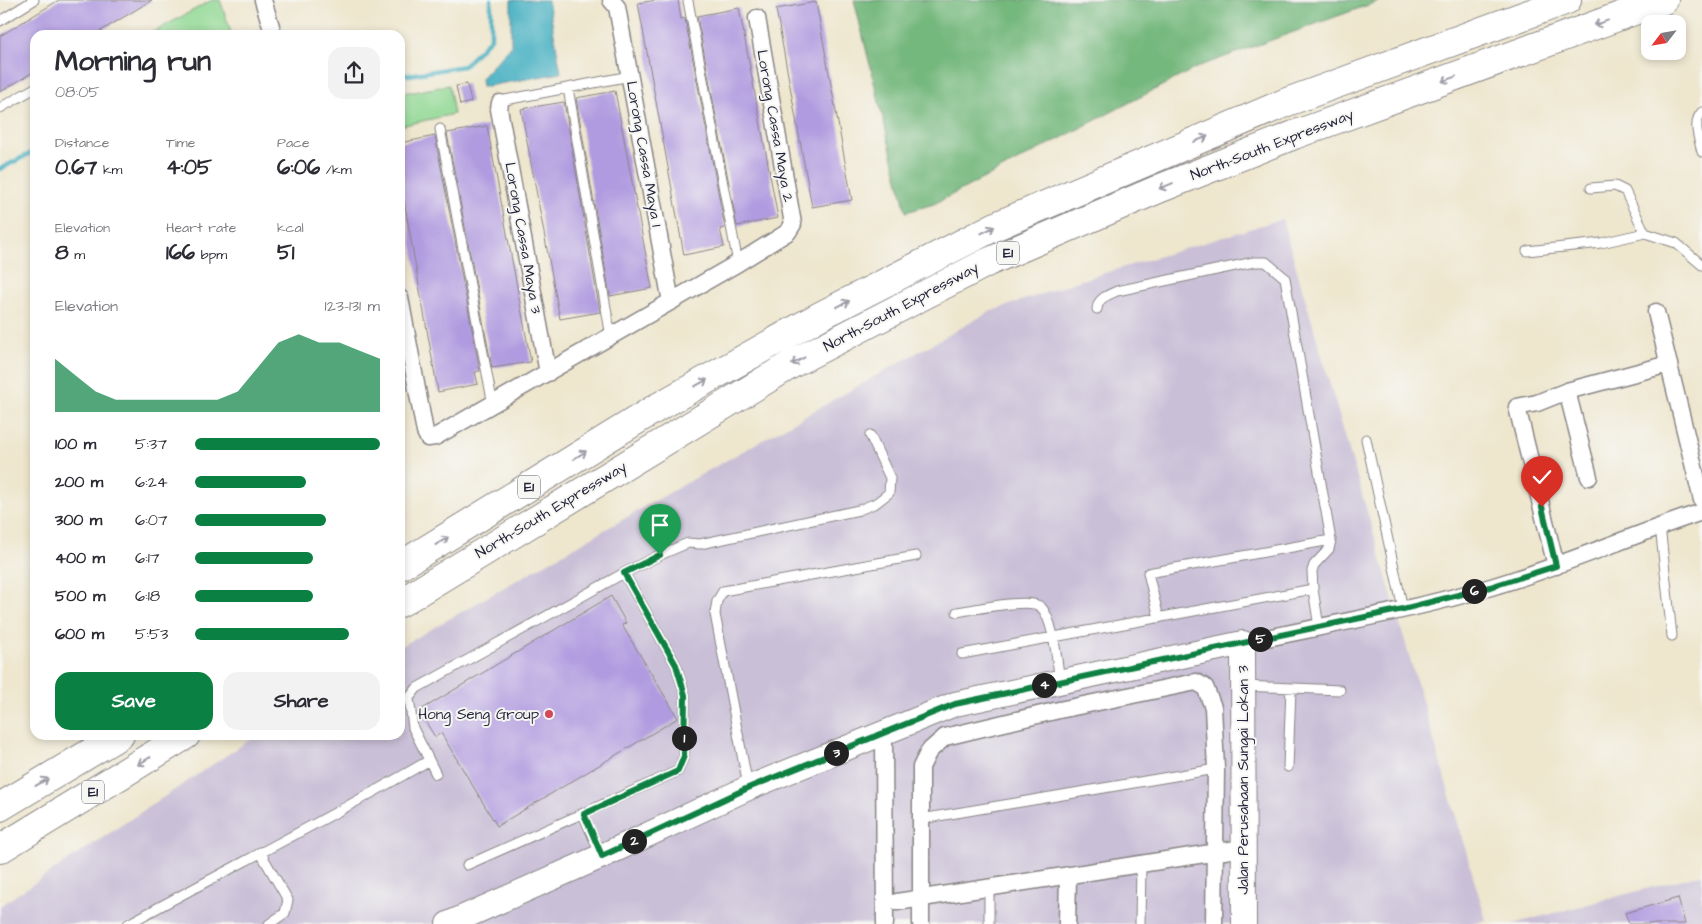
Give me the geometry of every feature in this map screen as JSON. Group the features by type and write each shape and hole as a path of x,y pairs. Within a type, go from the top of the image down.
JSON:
{"highway":[{"name":"North–South Expressway","path":"405,563 658,406 820,316 996,226 1287,102 1567,0"},
{"name":"North–South Expressway","path":"405,600 795,362 988,262 1161,188 1294,135 1664,0"},
{"name":"E1","path":"0,807 112,740"},
{"name":"E1","path":"0,849 178,740"}],"main road":[{"name":"Jalan Perusahaan Sungai Lokan 3","path":"448,924 602,856 748,788 955,704 1243,643 1244,924"}],"street":[{"path":"263,0 272,30"},
{"name":"Lorong Cassa Maya 1","path":"618,2 671,302"},
{"name":"Lorong Cassa Maya 2","path":"738,263 788,232 793,224 757,18"},
{"name":"Lorong Cassa Maya 3","path":"500,103 499,109 548,374"},
{"path":"405,325 425,432 428,438 435,437 548,374 738,263"},
{"path":"1656,312 1702,500"},
{"path":"1556,566 1517,407 1567,391 1669,364"},
{"path":"1567,391 1589,477"},
{"path":"1243,643 1403,609 1490,587 1556,566 1702,512"},
{"path":"921,924 921,766 929,751 945,737 1059,710 1196,682 1205,686 1213,707 1216,769 1214,924"},
{"path":"884,734 892,903 885,924"},
{"path":"892,903 1243,848"},
{"path":"1067,924 1068,875"}],"lane":[{"path":"0,21 34,0"},
{"path":"688,1 738,263"},
{"path":"500,103 505,100 630,76"},
{"path":"568,88 612,337"},
{"path":"0,108 30,91"},
{"path":"1702,112 1699,115 1696,129 1702,152"},
{"path":"440,129 493,405"},
{"path":"1591,188 1616,186 1625,191 1645,233"},
{"path":"1527,251 1601,243 1645,233 1676,243 1702,265"},
{"path":"1096,309 1098,303 1104,297 1117,290 1254,262 1266,262 1285,278 1331,540 1329,550 1314,565 1312,571 1319,627"},
{"path":"436,774 413,728 409,698 417,688 624,573 688,543 700,544 859,510 876,503 889,493 890,478 870,435"},
{"path":"1366,439 1403,609"},
{"path":"1660,526 1672,636"},
{"path":"1159,618 1148,572 1331,540"},
{"path":"748,788 715,614 716,601 723,591 916,556"},
{"path":"467,865 678,771 684,756 685,695 676,665 624,573"},
{"path":"962,654 1313,589"},
{"path":"957,612 1022,602 1041,607 1049,622 1060,681"},
{"path":"1243,686 1340,690"},
{"path":"1288,767 1291,688"},
{"path":"128,924 260,852 322,821 428,760"},
{"path":"921,819 1216,769"},
{"path":"584,814 602,856"},
{"path":"260,852 288,900 285,913 269,924"},
{"path":"1140,924 1141,864"},
{"path":"989,888 989,924"}],"shaded area":[{"path":"1282,219 1486,920 1473,924 0,924 0,906 249,740 405,740 405,644 989,312 1085,279"},
{"path":"1702,874 1702,924 1513,924"}],"green space":[{"path":"212,0 220,0 230,30 157,30"},
{"path":"854,0 1382,0 1200,66 934,204 906,212"},
{"path":"449,85 454,114 405,125 405,92"}],"water":[{"path":"511,0 548,0 561,73 482,87 481,78 511,46"}],"building":[{"path":"59,0 152,0 102,30 30,30 30,74 0,92 0,36"},
{"path":"657,0 678,0 681,19 685,18 725,228 720,229 724,247 684,255 638,3"},
{"path":"816,2 852,200 812,207 776,9"},
{"path":"739,8 778,218 737,226 697,16"},
{"path":"467,84 471,102 460,105 456,86"},
{"path":"615,91 652,288 610,296 576,98"},
{"path":"564,102 600,312 560,319 521,109"},
{"path":"487,126 531,362 492,368 447,133"},
{"path":"435,136 480,371 475,372 478,384 438,392 405,206 405,142"},
{"name":"Hong Seng Group","path":"611,596 626,623 622,625 678,718 497,826 441,733 435,737 419,711"},
{"path":"1678,898 1685,924 1629,924 1625,913"}],"waterway":[{"path":"405,75 464,66 491,38 491,0"},
{"path":"0,169 30,154"}],"place":[{"name":"Hong Seng Group","path":"549,714"}],"route":[{"path":"660,555 624,573 676,665 685,695 684,756 678,771 584,814 602,856 748,788 955,704 1403,609 1490,587 1556,566 1542,507"}]}
